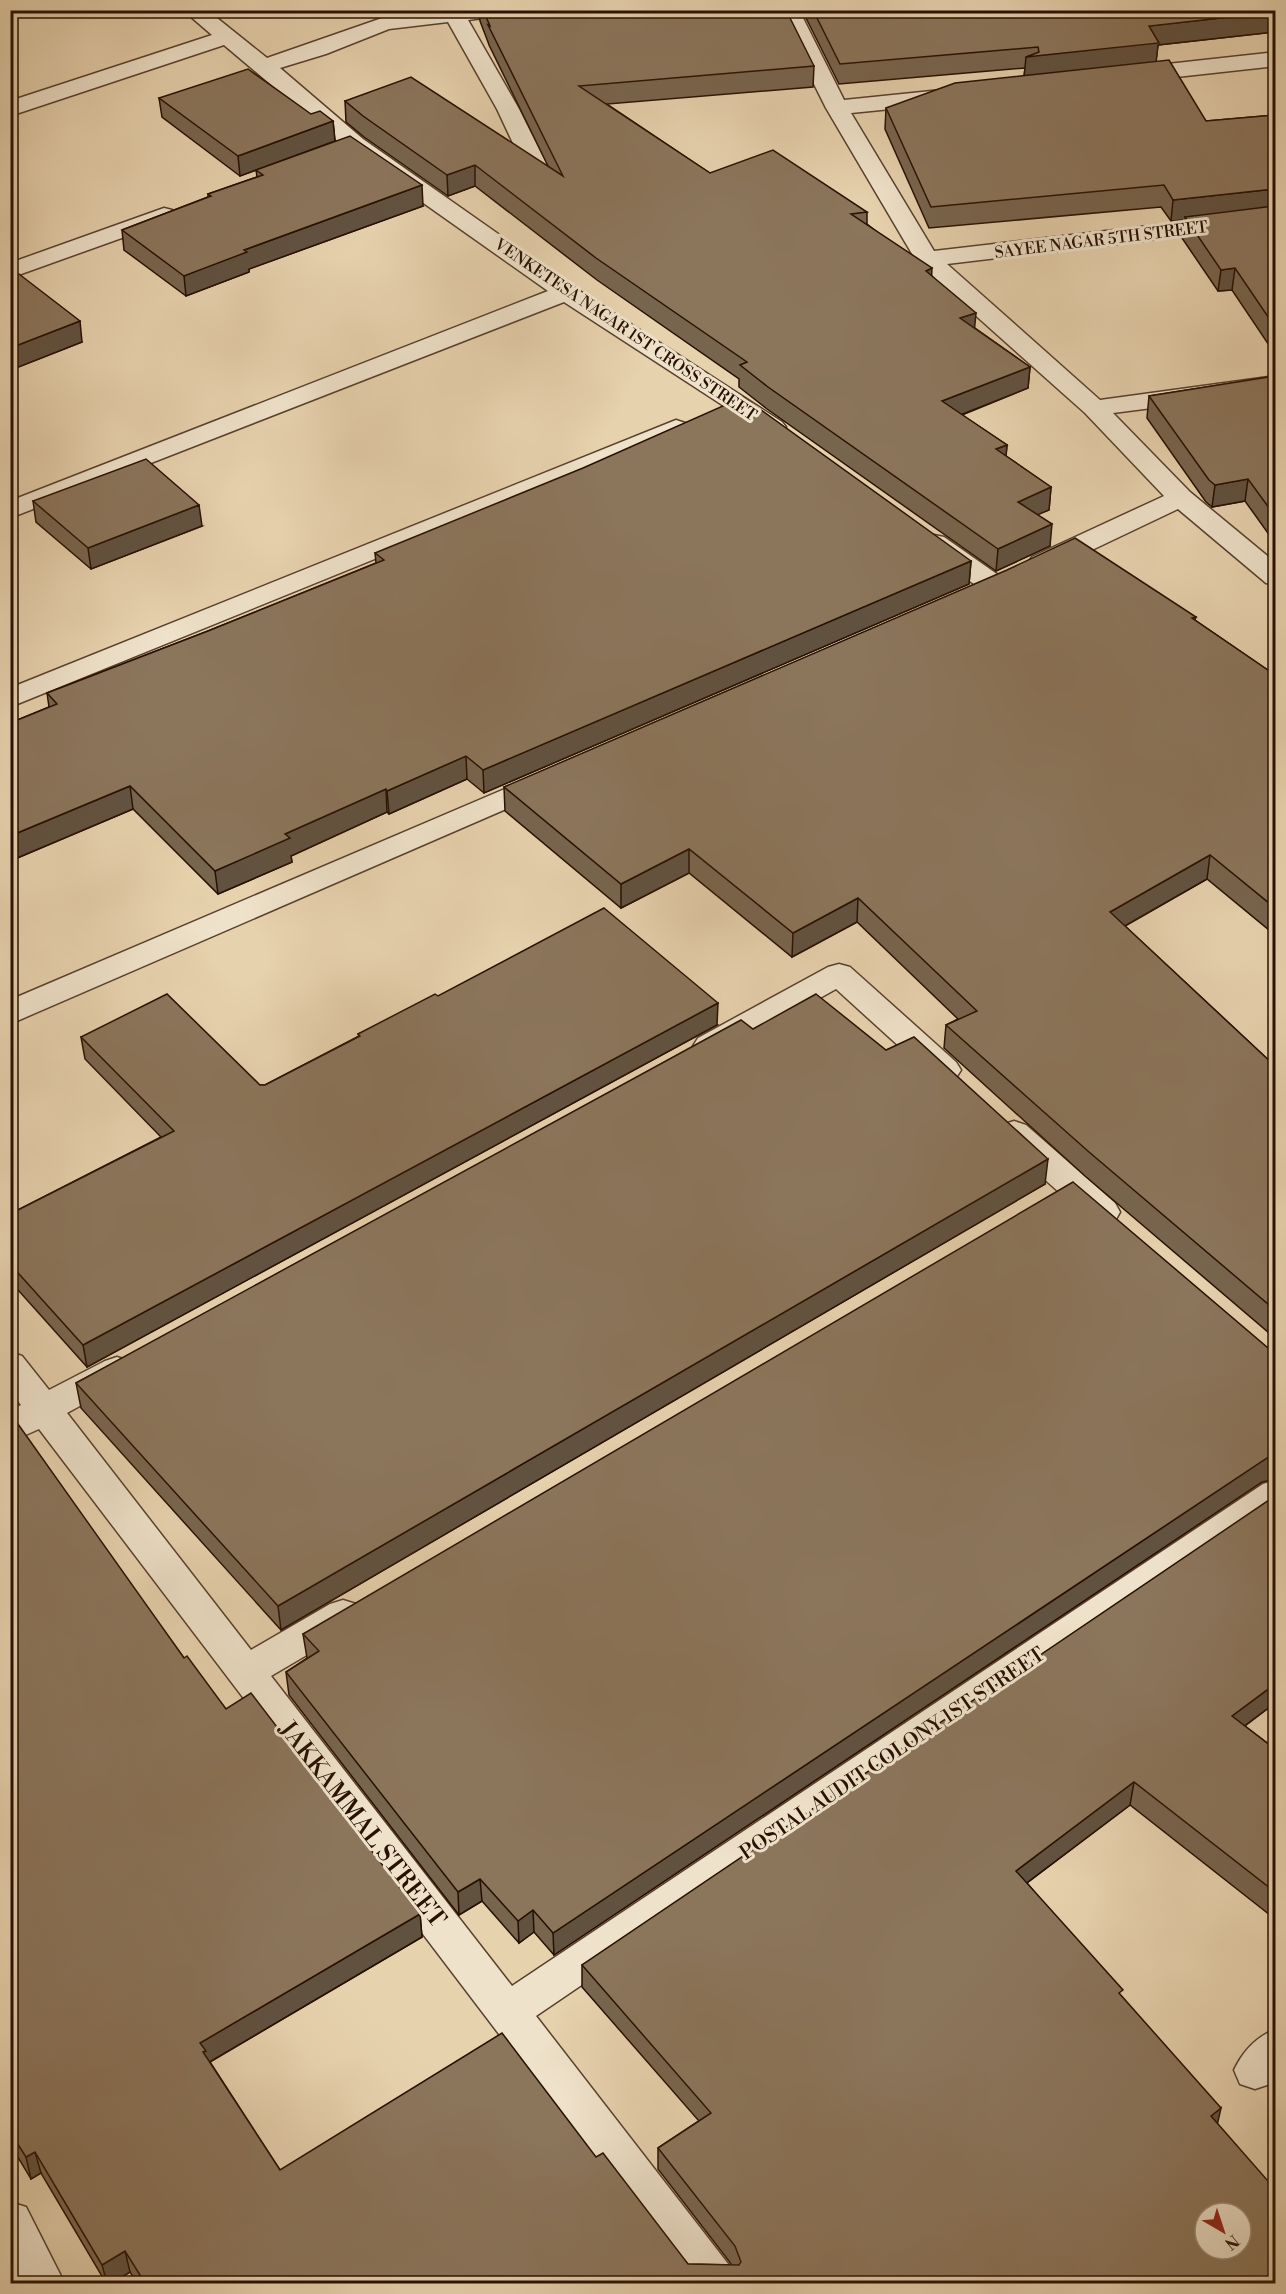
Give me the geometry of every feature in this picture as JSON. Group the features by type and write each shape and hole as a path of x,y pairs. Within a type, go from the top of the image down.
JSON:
{"street":[{"name":"VENKETESA NAGAR 1ST CROSS STREET","path":"193,10 263,66 344,148 739,403 795,444"},
{"path":"263,66 318,49 385,23 453,13 497,10"},
{"path":"788,10 837,108 927,259 1094,408 1181,498 1275,578"},
{"path":"453,13 508,109 537,169"},
{"path":"10,110 227,37"},
{"path":"1110,78 1275,59"},
{"path":"837,108 967,94"},
{"path":"10,271 188,206"},
{"name":"SAYEE NAGAR 5TH STREET","path":"927,259 1275,218"},
{"path":"10,510 566,293"},
{"path":"1094,408 1275,384"},
{"path":"10,698 739,403"},
{"path":"961,599 1181,498"},
{"path":"918,531 994,585"},
{"path":"10,1012 568,770"},
{"path":"683,1060 839,974 968,1092"},
{"path":"994,1115 1125,1231"},
{"path":"1041,1204 1072,1186"},
{"path":"10,1428 139,1358"},
{"name":"JAKKAMMAL STREET","path":"10,1365 717,2283"},
{"name":"POSTAL AUDIT COLONY 1ST STREET","path":"508,2012 1275,1494"},
{"path":"246,1672 370,1599"},
{"path":"10,2222 43,2283"}],"building":[{"path":"483,10 786,10 814,66 579,86 710,173 773,150 867,212 851,214 932,268 926,271 976,313 960,318 1030,367 942,401 1007,445 996,449 1051,487 1018,502 1052,524 998,549 768,387 740,365 747,362 596,258 475,165 447,175 345,101 411,77 563,176 488,25 490,26"},
{"path":"813,10 1275,10 1275,12 1149,26 1159,43 1026,57 1039,52 1038,47 840,64"},
{"path":"1169,60 1206,121 1275,115 1275,189 1173,200 1164,185 931,207 886,108 955,83"},
{"path":"248,69 311,114 320,111 333,121 238,156 159,98"},
{"path":"350,136 422,185 244,250 247,252 184,276 122,230 211,196 208,194 263,175 256,170"},
{"path":"1275,206 1275,327 1235,268 1221,270 1185,217"},
{"path":"19,274 80,321 13,347 10,346 10,277"},
{"path":"1275,376 1275,516 1248,479 1215,485 1209,480 1149,396"},
{"path":"743,397 971,561 483,770 466,756 285,834 290,838 215,871 130,786 10,836 10,723 57,704 47,693 384,560 375,553 583,468"},
{"path":"146,459 199,505 88,548 33,501"},
{"path":"1075,538 1196,617 1192,618 1275,675 1275,908 1210,855 1110,912 1275,1066 1275,1310 1089,1152 946,1025 977,1011 858,898 793,933 689,849 621,884 504,787 1007,570"},
{"path":"604,908 718,1003 83,1345 10,1264 10,1214 174,1131 81,1037 167,994 260,1085 265,1085 360,1036 358,1034 435,994 438,996"},
{"path":"816,994 886,1050 914,1037 1048,1159 278,1606 76,1383 741,1020 753,1029"},
{"path":"1073,1182 1267,1347 1275,1350 1275,1456 1267,1458 553,1933 533,1910 518,1921 480,1879 458,1892 286,1672 319,1651 303,1634"},
{"path":"13,1417 184,1658 187,1656 226,1709 251,1693 420,1914 200,2043 206,2051 203,2052 280,2170 502,2033 596,2157 603,2153 688,2264 739,2265 741,2262 735,2246 658,2148 711,2113 582,1965 1275,1496 1275,1684 1232,1716 1275,1749 1275,1892 1134,1782 1016,1871 1123,1990 1119,1993 1221,2108 1211,2116 1275,2189 1275,2270 1257,2283 145,2283 125,2251 102,2265 35,2152 26,2157 10,2132 10,1418"}]}
